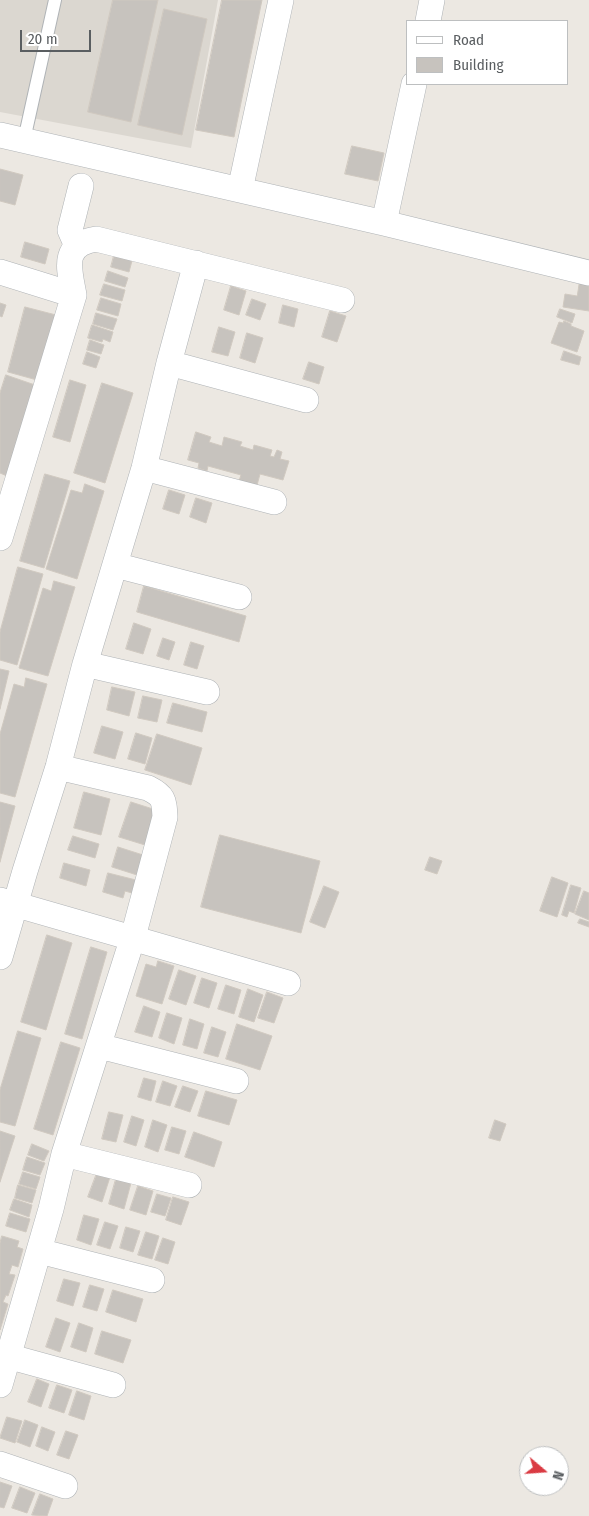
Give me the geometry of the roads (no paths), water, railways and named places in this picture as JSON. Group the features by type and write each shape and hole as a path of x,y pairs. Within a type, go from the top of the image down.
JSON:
{"street":[{"path":"240,190 280,0"},
{"path":"428,20 432,0"},
{"path":"384,223 414,85"},
{"path":"0,135 384,223 589,273"},
{"path":"77,246 70,230 81,186"},
{"path":"0,538 74,295 69,264 72,254 83,241 96,239 342,300"},
{"path":"0,957 7,902 58,767 85,664 144,468 169,363 196,263"},
{"path":"0,272 74,295"},
{"path":"169,363 306,400"},
{"path":"144,468 274,502"},
{"path":"115,565 240,597"},
{"path":"85,664 207,692"},
{"path":"0,1385 4,1355 39,1251 64,1154 133,937 165,818 164,801 159,794 148,788 58,767"},
{"path":"7,902 288,982"},
{"path":"99,1046 236,1081"},
{"path":"64,1154 189,1185"},
{"path":"39,1251 152,1280"},
{"path":"4,1355 114,1385"},
{"path":"0,1464 65,1486"}],"lane":[{"path":"24,140 54,0"}]}
